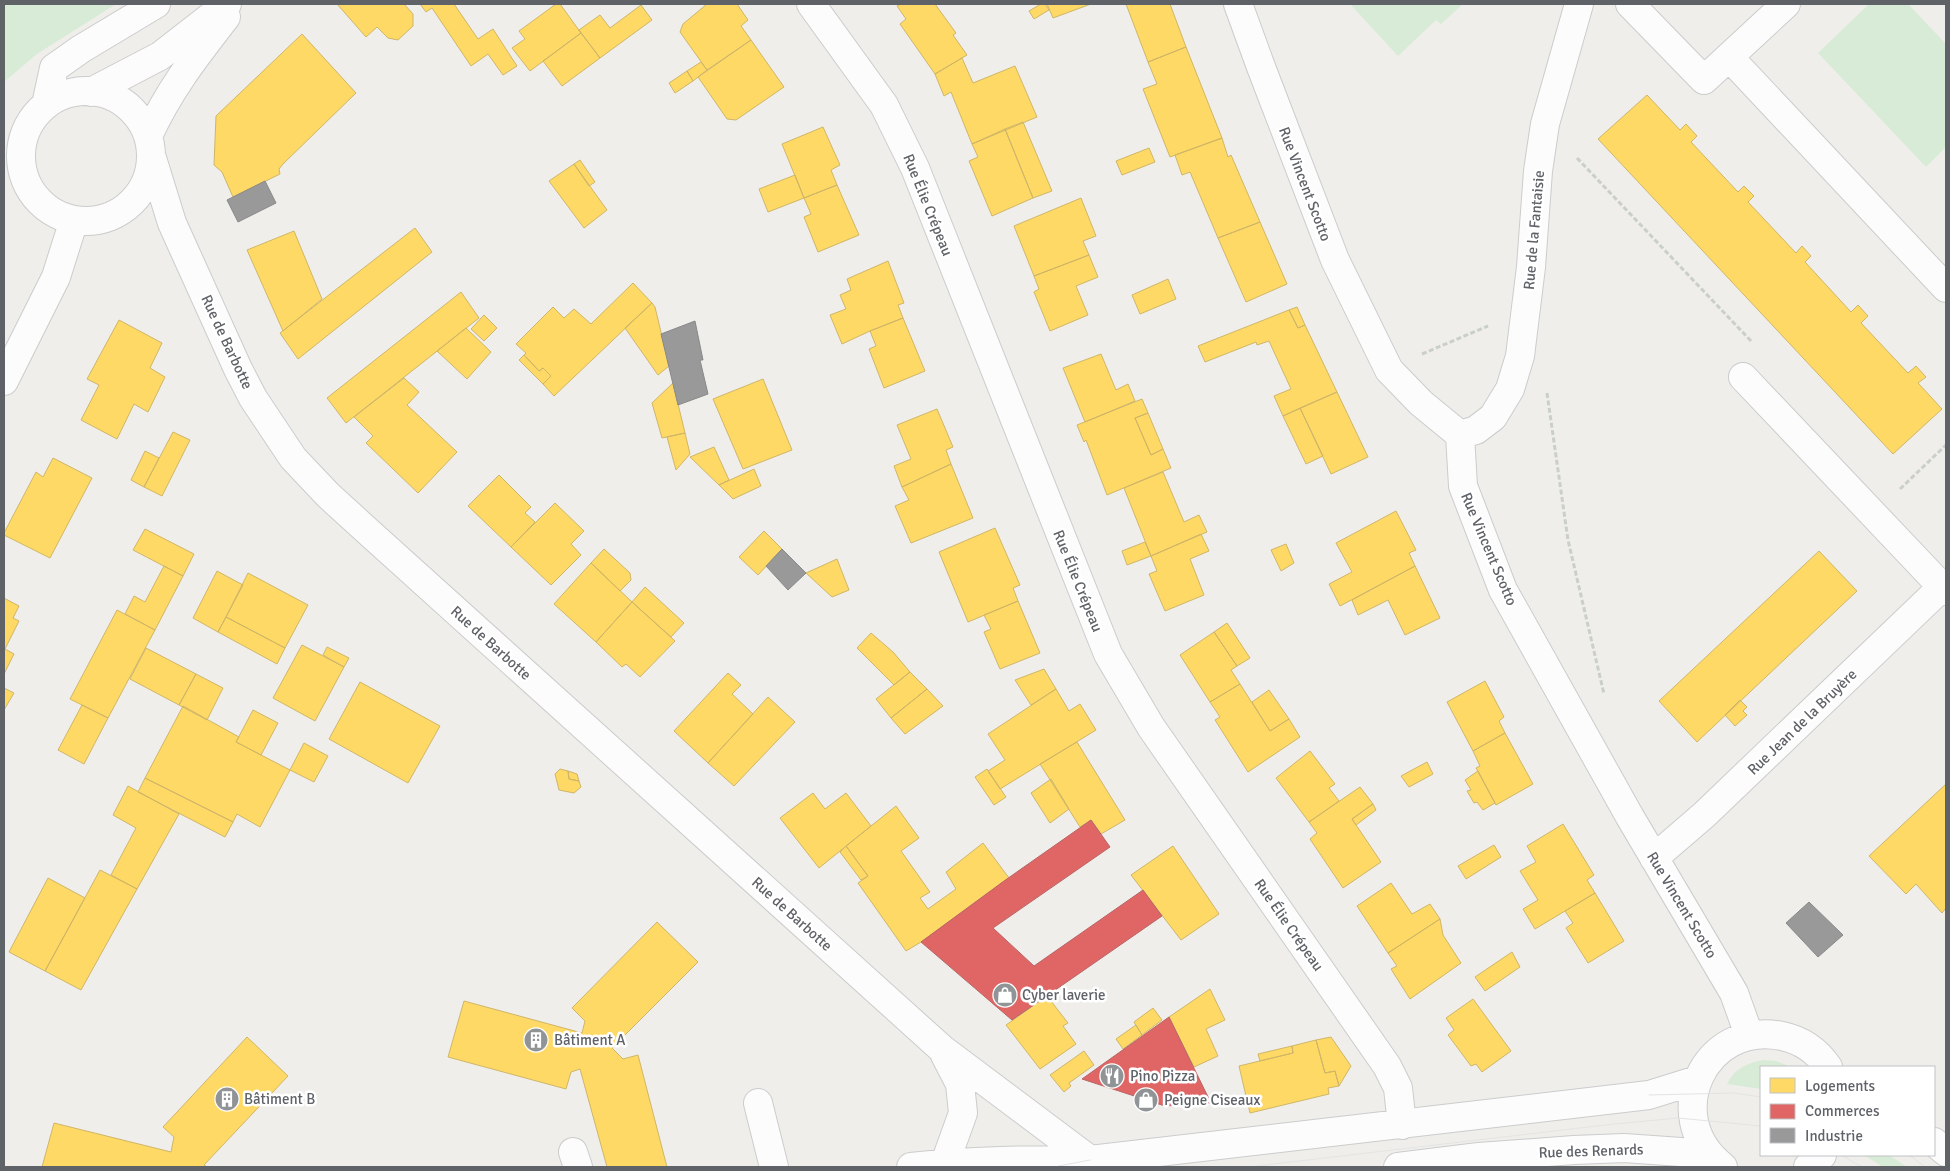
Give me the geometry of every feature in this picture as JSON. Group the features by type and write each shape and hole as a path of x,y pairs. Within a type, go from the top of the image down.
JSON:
{"street":[{"path":"46,105 54,68 81,49 156,4"},
{"path":"91,92 160,56 227,4"},
{"path":"149,146 139,119 126,105 103,94 91,92 73,93 62,96 46,105 30,123 23,141 22,166 30,190 51,211 74,220 88,221 102,219 120,212 130,203 146,181 149,146 161,107 180,76 236,4"},
{"name":"Rue Élie Crépeau","path":"812,4 884,105 915,168 1108,654 1151,727 1387,1066 1398,1088 1402,1125"},
{"name":"Rue Vincent Scotto","path":"1238,4 1260,67 1335,260 1389,370 1421,403 1460,435 1463,486 1503,590 1654,858 1734,993 1750,1035"},
{"name":"Rue de la Fantaisie","path":"1460,435 1476,430 1493,418 1510,389 1520,356 1530,277 1538,171 1545,124 1579,4"},
{"path":"1630,4 1704,80 1786,4"},
{"path":"1729,57 1946,288"},
{"name":"Rue de Barbotte","path":"149,146 172,223 238,369 268,422 293,458 328,495 942,1050 1090,1160"},
{"path":"4,180 30,190"},
{"path":"4,381 56,277 74,220"},
{"path":"1743,377 1944,589"},
{"name":"Rue Jean de la Bruyère","path":"1654,858 1704,815 1944,589"},
{"path":"1723,1167 1714,1160 1702,1144 1693,1122 1692,1104 1697,1080 1708,1060 1722,1047 1750,1035 1764,1033 1795,1039 1812,1049 1827,1066"},
{"name":"Rue de Barbotte","path":"942,1050 960,1084 963,1113 946,1163"},
{"path":"911,1167 1009,1160 1090,1160 1649,1095 1697,1080"},
{"path":"758,1103 774,1167"},
{"path":"1935,1143 1946,1152"},
{"name":"Rue des Renards","path":"1398,1167 1488,1157 1624,1148 1681,1152 1723,1167"},
{"path":"1808,1167 1821,1156"}],"path":[{"path":"1545,124 1764,356 1743,377"},
{"path":"1418,355 1493,324"},
{"path":"1547,390 1568,540 1605,702"},
{"path":"1874,514 1946,445"}],"green space":[{"path":"4,4 116,4 37,54 4,82"},
{"path":"1350,4 1463,4 1441,24 1436,20 1398,56"},
{"path":"1869,4 1908,4 1946,44 1946,147 1926,167 1818,53"},
{"path":"1763,1060 1776,1061 1788,1066 1760,1066 1760,1089 1727,1084 1733,1074 1752,1063"},
{"path":"1866,1156 1890,1156 1907,1167 1883,1167"}],"building: Logements":[{"path":"337,4 404,4 413,14 413,26 398,40 388,38 377,27 366,37"},
{"path":"420,4 454,4 478,39 493,29 517,66 503,75 488,54 471,66 432,8 426,12"},
{"path":"556,4 560,4 581,33 530,71 512,48 525,39 519,31"},
{"path":"707,4 737,4 748,20 741,26 751,40 707,70 680,32 683,24"},
{"path":"901,4 935,4 956,33 953,35 967,55 935,74 900,24 906,19 897,6"},
{"path":"1041,4 1045,4 1049,10 1034,19 1029,11"},
{"path":"1047,4 1091,4 1053,18"},
{"path":"1126,4 1170,4 1186,47 1148,62"},
{"path":"641,5 652,20 600,58 579,30 600,15 610,28"},
{"path":"581,33 600,58 562,86 543,61"},
{"path":"302,34 356,93 283,164 279,169 280,174 233,197 222,172 214,165 216,116"},
{"path":"751,40 784,87 736,120 727,119 698,77"},
{"path":"1186,47 1222,138 1170,157 1143,89 1157,84 1148,62"},
{"path":"962,58 973,83 1015,66 1037,117 972,144 951,92 944,96 935,74"},
{"path":"701,62 707,70 693,81 687,71"},
{"path":"687,71 693,81 675,93 669,83"},
{"path":"1647,95 1680,130 1686,124 1697,136 1691,142 1738,192 1744,186 1754,196 1748,202 1796,253 1802,246 1811,256 1805,262 1851,312 1858,305 1868,316 1861,323 1908,373 1916,366 1926,377 1918,383 1942,409 1893,454 1598,139"},
{"path":"1023,122 1052,191 1033,198 1005,129"},
{"path":"823,127 840,165 831,170 837,185 804,198 782,144"},
{"path":"1005,129 1033,198 992,216 969,161 978,157 972,144"},
{"path":"1222,138 1228,157 1231,155 1260,222 1218,238 1190,172 1182,175 1175,155"},
{"path":"1149,148 1155,162 1122,175 1116,161"},
{"path":"580,160 595,182 589,186 574,164"},
{"path":"574,164 607,210 584,228 549,181"},
{"path":"795,175 804,198 768,212 759,189"},
{"path":"837,185 859,235 818,252 804,217 811,214 804,198"},
{"path":"1081,198 1096,236 1083,241 1089,255 1034,276 1014,226"},
{"path":"1260,222 1287,284 1246,302 1218,238"},
{"path":"415,228 432,252 298,359 280,333"},
{"path":"294,231 322,299 283,331 247,250"},
{"path":"1089,255 1098,277 1076,286 1088,315 1050,331 1034,292 1039,289 1034,276"},
{"path":"888,261 904,303 898,305 903,318 842,344 830,315 846,309 840,295 851,290 847,279"},
{"path":"1168,279 1176,299 1140,314 1132,295"},
{"path":"633,283 652,303 554,396 543,384 551,376 543,368 539,371 524,355 526,353 516,344 553,307 564,318 574,309 591,324"},
{"path":"461,292 479,318 346,423 327,398"},
{"path":"652,303 655,307 669,366 658,375 625,328"},
{"path":"1297,307 1305,325 1298,328 1289,310"},
{"path":"1289,310 1298,328 1305,325 1337,392 1283,416 1274,396 1291,389 1269,341 1257,345 1256,342 1205,362 1198,346"},
{"path":"484,315 497,328 484,341 471,329"},
{"path":"903,318 925,371 884,388 869,349 876,346 870,331"},
{"path":"119,320 162,343 150,368 165,377 148,412 134,404 117,439 81,420 99,385 87,379"},
{"path":"466,328 491,352 467,379 437,351"},
{"path":"1101,354 1116,390 1128,384 1135,401 1085,422 1063,368"},
{"path":"524,355 539,371 543,368 551,376 543,384 519,360"},
{"path":"404,378 419,392 407,405 457,452 418,493 366,443 373,436 354,417"},
{"path":"763,379 792,450 743,469 713,399"},
{"path":"673,383 685,433 662,438 652,403"},
{"path":"1337,392 1368,457 1331,474 1300,408"},
{"path":"1142,399 1148,413 1135,418 1151,455 1163,449 1171,468 1107,495 1086,440 1084,442 1077,425"},
{"path":"1300,408 1323,456 1306,464 1283,416"},
{"path":"937,409 953,447 946,450 951,464 902,487 894,466 911,459 897,425"},
{"path":"1148,413 1163,449 1151,455 1135,418"},
{"path":"173,432 190,440 162,496 144,487"},
{"path":"685,433 690,454 676,470 667,437"},
{"path":"714,447 729,480 719,485 690,457"},
{"path":"145,451 159,458 144,487 131,480"},
{"path":"53,458 92,478 50,558 4,535 4,533 36,472 43,477"},
{"path":"951,464 973,518 911,543 895,506 909,500 902,487"},
{"path":"754,469 761,486 733,499 719,485"},
{"path":"1163,472 1184,522 1199,515 1207,532 1151,556 1124,488"},
{"path":"499,475 531,507 525,513 535,522 511,547 468,506"},
{"path":"555,503 584,531 571,544 581,555 551,585 511,547"},
{"path":"1396,511 1416,550 1409,553 1415,566 1340,606 1329,584 1352,572 1336,543"},
{"path":"995,528 1020,585 1013,588 1018,601 968,622 939,552"},
{"path":"145,529 194,554 183,576 133,550"},
{"path":"764,531 782,549 758,575 739,557"},
{"path":"1201,534 1209,551 1190,559 1204,595 1165,611 1149,574 1157,571 1151,556"},
{"path":"1145,542 1151,556 1127,565 1122,551"},
{"path":"1286,544 1294,563 1281,571 1271,550"},
{"path":"604,549 630,573 631,580 620,591 591,563"},
{"path":"1819,551 1857,591 1697,742 1659,701"},
{"path":"837,559 849,590 832,597 806,573"},
{"path":"591,563 632,602 596,642 554,604"},
{"path":"164,566 183,576 155,630 125,614 134,596 145,602"},
{"path":"1415,566 1440,618 1405,635 1388,600 1358,615 1352,600"},
{"path":"217,571 243,585 218,632 193,618"},
{"path":"248,573 308,605 285,648 226,617"},
{"path":"645,587 684,623 671,637 632,602"},
{"path":"4,598 19,606 13,618 19,621 5,649 14,654 4,674"},
{"path":"1018,601 1040,653 1000,669 984,632 991,629 984,615"},
{"path":"632,602 675,641 640,677 626,664 622,667 596,642"},
{"path":"117,610 155,630 108,718 70,699"},
{"path":"226,617 285,648 277,664 218,632"},
{"path":"1227,623 1250,658 1237,666 1214,632"},
{"path":"1214,632 1237,666 1231,670 1240,684 1210,702 1180,655"},
{"path":"871,633 893,652 910,672 894,685 857,648"},
{"path":"302,645 344,667 315,721 273,698"},
{"path":"327,647 349,658 344,667 323,655"},
{"path":"146,648 196,674 179,705 130,679"},
{"path":"1044,669 1056,689 1031,705 1015,680"},
{"path":"910,672 927,689 891,718 876,699"},
{"path":"728,673 741,685 732,694 753,714 708,763 674,731"},
{"path":"196,674 223,688 207,720 179,705"},
{"path":"1485,681 1504,717 1499,721 1505,733 1473,751 1447,702"},
{"path":"360,682 440,726 408,783 329,739"},
{"path":"1240,684 1270,731 1289,719 1300,737 1248,772 1215,720 1220,717 1210,702"},
{"path":"4,688 14,693 4,710"},
{"path":"927,689 943,706 905,734 891,718"},
{"path":"1056,689 1069,711 1080,704 1096,730 1000,789 988,771 1005,760 988,734"},
{"path":"1269,690 1289,719 1270,731 1252,702"},
{"path":"768,697 795,722 734,786 708,763"},
{"path":"1740,700 1747,707 1743,711 1747,715 1735,726 1725,715"},
{"path":"82,705 108,718 84,764 58,750"},
{"path":"183,706 239,737 236,742 290,770 260,827 237,814 233,822 145,778"},
{"path":"253,710 278,723 261,755 236,742"},
{"path":"1505,733 1533,784 1496,805 1476,768 1480,766 1473,751"},
{"path":"1077,742 1125,820 1101,834 1091,820 1080,827 1040,764"},
{"path":"304,743 328,756 314,782 290,770"},
{"path":"1310,751 1335,784 1329,788 1339,801 1309,822 1276,778"},
{"path":"1427,762 1433,774 1409,787 1401,776"},
{"path":"560,769 568,771 569,779 579,781 581,787 574,793 559,790 555,774"},
{"path":"987,769 1006,797 994,805 975,777"},
{"path":"568,771 577,774 579,781 569,779"},
{"path":"1478,771 1495,803 1483,810 1477,802 1474,803 1467,791 1471,790 1465,780"},
{"path":"145,778 233,822 225,837 138,792"},
{"path":"1051,779 1069,809 1050,823 1031,793"},
{"path":"1946,784 1946,908 1942,913 1916,884 1906,894 1869,856"},
{"path":"128,786 179,814 137,889 111,875 136,828 113,815"},
{"path":"1360,787 1373,804 1352,819 1381,862 1343,888 1310,839 1317,833 1309,822"},
{"path":"813,793 825,809 846,793 871,826 819,868 780,818"},
{"path":"1373,804 1376,810 1356,825 1352,819"},
{"path":"896,806 919,838 901,851 930,892 920,898 928,909 956,889 946,872 983,843 1009,878 906,951 858,883 868,876 846,846"},
{"path":"1563,824 1594,875 1587,880 1595,893 1535,929 1523,909 1538,900 1520,871 1536,862 1527,846"},
{"path":"1494,845 1501,857 1466,879 1458,866"},
{"path":"846,846 868,876 861,880 840,852"},
{"path":"1173,846 1219,914 1181,940 1131,875"},
{"path":"100,870 137,889 81,990 45,971"},
{"path":"48,878 85,898 45,971 9,952"},
{"path":"1391,883 1412,914 1430,904 1440,919 1388,953 1357,906"},
{"path":"1595,893 1624,941 1588,963 1566,928 1573,923 1565,911"},
{"path":"1440,919 1443,935 1461,963 1410,999 1391,969 1397,966 1388,953"},
{"name":"Bâtiment A","path":"657,922 698,962 612,1048 623,1059 638,1055 667,1167 607,1167 580,1069 571,1072 566,1089 448,1057 464,1001 582,1033 585,1021 572,1008"},
{"path":"1512,952 1520,967 1485,991 1475,977"},
{"path":"1210,989 1225,1020 1206,1029 1218,1056 1194,1067 1169,1017"},
{"path":"1047,996 1068,1023 1063,1026 1076,1044 1040,1069 1006,1025"},
{"path":"1473,999 1511,1051 1482,1072 1476,1064 1471,1066 1448,1035 1454,1030 1446,1018"},
{"path":"1153,1008 1162,1020 1142,1035 1134,1022"},
{"path":"1136,1025 1142,1035 1123,1049 1116,1039"},
{"name":"Bâtiment B","path":"247,1037 288,1076 204,1165 207,1167 42,1167 54,1123 171,1152 174,1137 163,1127"},
{"path":"1331,1037 1351,1066 1339,1086 1335,1071 1325,1073 1316,1040"},
{"path":"1316,1040 1325,1073 1335,1071 1339,1086 1328,1088 1329,1094 1250,1113 1239,1066 1293,1053 1292,1046"},
{"path":"1292,1046 1293,1053 1260,1061 1258,1054"},
{"path":"1084,1051 1094,1065 1069,1083 1071,1086 1064,1092 1050,1075"}],"building: Commerces":[{"path":"1091,820 1110,847 993,928 1034,966 1143,890 1162,916 1012,1020 921,942"},
{"path":"1169,1017 1211,1103 1165,1106 1082,1079"}],"building: Industrie":[{"path":"265,181 276,203 238,222 227,200"},
{"path":"695,321 703,360 700,360 708,394 678,405 661,334"},
{"path":"782,549 806,573 788,590 766,566"},
{"path":"1809,902 1843,935 1818,957 1786,923"}],"tram line":[{"path":"1649,1095 1734,1093 1760,1097"},
{"path":"1248,1167 1678,1118 1760,1126"},
{"path":"1843,1156 1862,1167"},
{"path":"1910,1156 1925,1167"},
{"path":"1054,1167 1090,1160"}],"place":[{"name":"Cyber laverie","path":"1005,995"},
{"name":"Bâtiment A","path":"536,1040"},
{"name":"Pino Pizza","path":"1112,1076"},
{"name":"Bâtiment B","path":"227,1099"},
{"name":"Peigne Ciseaux","path":"1146,1100"}]}
